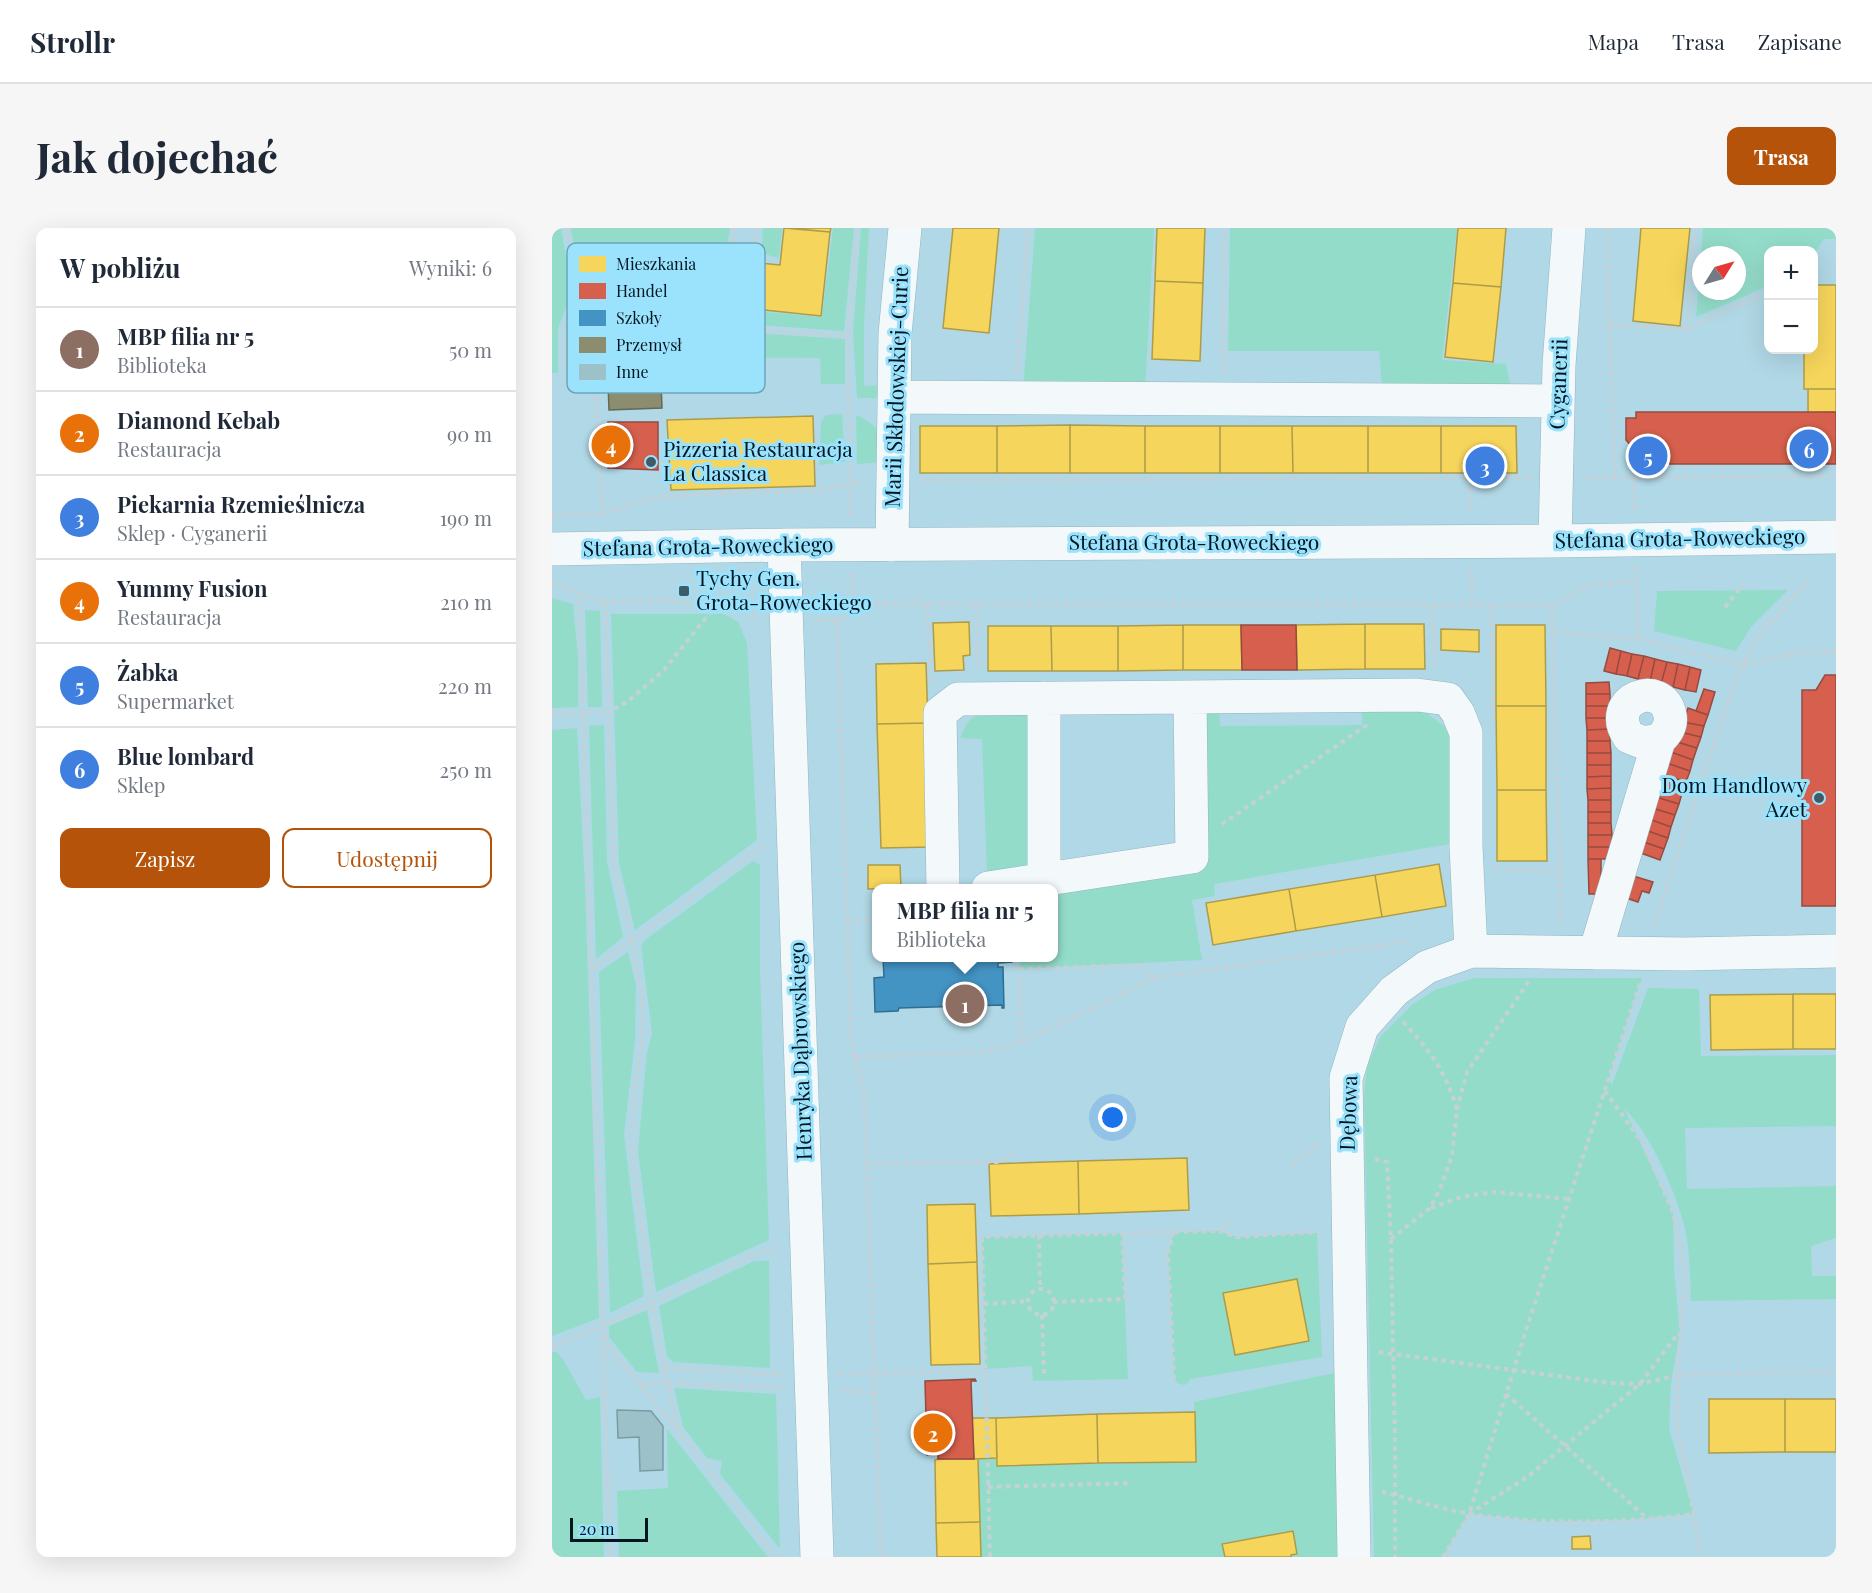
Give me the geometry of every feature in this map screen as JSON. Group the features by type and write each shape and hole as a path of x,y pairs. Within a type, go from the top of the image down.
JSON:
{"street":[{"name":"Marii Skłodowskiej-Curie","path":"892,545 896,315 904,228"},
{"name":"Cyganerii","path":"1555,541 1558,402 1569,228"},
{"path":"894,397 1558,402"},
{"name":"Stefana Grota-Roweckiego","path":"552,549 784,545 1555,541 1836,537"},
{"name":"Henryka Dąbrowskiego","path":"784,545 817,1557"},
{"path":"943,884 940,713 958,699 1417,695 1436,697 1448,699 1458,713 1466,733 1466,846 1471,951"},
{"path":"1020,884 1192,857 1190,697"},
{"path":"1044,698 1044,881"},
{"path":"1595,953 1659,740"},
{"name":"Dębowa","path":"1354,1557 1346,1078 1362,1027 1394,991 1427,967 1471,951 1684,954 1836,951"}],"path":[{"path":"568,228 570,243"},
{"path":"732,243 734,228"},
{"path":"755,243 757,228"},
{"path":"850,485 848,336 857,228"},
{"path":"1015,398 1028,228"},
{"path":"1223,399 1224,228"},
{"path":"1609,228 1607,252 1615,477"},
{"path":"1687,329 1695,228"},
{"path":"1609,326 1687,329 1764,294"},
{"path":"565,376 565,325 567,320"},
{"path":"765,331 848,336"},
{"path":"595,393 603,514"},
{"path":"552,515 603,514 640,501 667,496 822,490 867,480 1836,476"},
{"path":"881,1557 864,1088 854,1057 851,1038 837,620 875,604 1552,605 1591,585 1636,581 1638,639"},
{"path":"1725,607 1746,581"},
{"path":"1652,932 1737,676 1762,632 1807,581"},
{"path":"552,583 605,602 720,600 740,603 760,621"},
{"path":"579,591 610,1557"},
{"path":"552,714 608,712 627,702 664,670 720,600"},
{"path":"605,602 614,864 642,993 642,1027 633,1113 633,1162 652,1302 678,1430"},
{"path":"927,604 932,684 944,710"},
{"path":"976,604 980,699"},
{"path":"1552,605 1562,933"},
{"path":"1433,606 1436,697"},
{"path":"1553,632 1638,639 1743,665 1801,652 1836,652"},
{"path":"1191,833 1209,832 1370,723 1369,696"},
{"path":"591,969 766,844"},
{"path":"1495,870 1560,871"},
{"path":"846,922 872,920"},
{"path":"854,1057 984,1052 1021,1042 1154,978 1418,939"},
{"path":"1019,962 1021,1042"},
{"path":"1019,969 1140,965 1154,978"},
{"path":"1430,1208 1440,1189 1452,1156 1457,1109 1467,1072 1531,978 1520,978"},
{"path":"1443,1557 1469,1514 1513,1371 1642,978 1631,978"},
{"path":"1399,1018 1425,1045 1439,1065 1450,1087 1457,1109"},
{"path":"1605,1090 1643,1144 1673,1212 1685,1275 1680,1332 1677,1421 1701,1557"},
{"path":"1292,1165 1318,1143"},
{"path":"868,1164 1000,1162 1014,1151"},
{"path":"1371,1158 1387,1162 1394,1354 1395,1557"},
{"path":"1391,1240 1430,1208 1461,1197 1493,1192 1569,1199"},
{"path":"1219,1231 1234,1218"},
{"path":"990,1557 982,1237 1219,1231 1237,1237 1324,1232"},
{"path":"1174,1232 1168,1253 1174,1379"},
{"path":"1053,1302 1125,1299 1122,1233"},
{"path":"1039,1235 1040,1289"},
{"path":"552,1346 604,1326 763,1251 777,1248"},
{"path":"1040,1289 1048,1291 1053,1302 1050,1311 1042,1315 1033,1313 1028,1301 1033,1292 1040,1289"},
{"path":"984,1304 1028,1301"},
{"path":"1042,1315 1044,1377"},
{"path":"604,1326 608,1347 678,1430 775,1557"},
{"path":"1469,1514 1527,1477 1640,1384 1680,1332"},
{"path":"1369,1351 1608,1383 1640,1384 1678,1375 1836,1371"},
{"path":"664,1368 780,1375 812,1383 876,1392"},
{"path":"641,1385 812,1383 876,1374 985,1371"},
{"path":"1506,1394 1648,1519"},
{"path":"988,1487 1132,1483"},
{"path":"1372,1490 1469,1514 1544,1522 1648,1519 1694,1514"}],"green space":[{"path":"552,228 561,228 567,263 567,305 558,328 558,373 552,373"},
{"path":"571,228 730,228 728,243 573,243"},
{"path":"763,228 782,228 779,258 765,254 765,243 762,243"},
{"path":"833,228 854,228 844,331 765,325 765,312 822,317"},
{"path":"861,228 869,228 864,326 864,386 884,385 884,398 857,398 853,332"},
{"path":"1035,228 1154,228 1145,391 1023,390"},
{"path":"1230,228 1457,228 1442,360 1506,364 1512,395 1383,394 1379,351 1228,351"},
{"path":"1703,228 1836,228 1836,239 1824,239 1818,248 1818,246 1764,246 1764,288 1746,295 1746,246 1702,246"},
{"path":"1697,300 1735,300 1696,317"},
{"path":"765,334 845,339 845,384 821,384 820,358 765,357"},
{"path":"842,414 845,462 819,465 821,422 826,415"},
{"path":"856,415 876,428 881,439 885,462 857,464"},
{"path":"1788,590 1751,627 1736,651 1654,631 1657,591"},
{"path":"552,598 573,604 578,658 578,707 552,708"},
{"path":"585,610 600,611 602,707 588,707"},
{"path":"611,614 724,614 738,622 747,643 757,840 635,930 619,863"},
{"path":"1038,703 1038,865 987,875 982,739 960,738 967,723 980,711"},
{"path":"1362,705 1410,706 1428,714 1444,726 1454,745 1462,842 1214,884 1215,896 1192,900 1202,960 1019,969 1020,962 1058,962 1058,887 1203,864 1200,713 1219,706 1220,726 1362,725"},
{"path":"604,725 607,862 623,937 596,959 589,726"},
{"path":"577,728 585,884 599,1318 552,1336 552,730"},
{"path":"753,861 760,865 760,970 769,1240 656,1292 638,1151 647,1053 652,1033 641,945"},
{"path":"628,952 636,985 635,1040 624,1135 644,1296 610,1313 599,972"},
{"path":"1474,978 1642,978 1609,1078 1612,1085 1648,988 1699,989 1701,1056 1836,1055 1836,1126 1685,1128 1687,1189 1836,1186 1836,1238 1811,1246 1812,1276 1836,1276 1836,1299 1691,1301 1688,1246 1677,1201 1650,1143 1624,1108 1673,1212 1674,1269 1680,1332 1671,1383 1669,1429 1694,1514 1630,1520 1544,1522 1469,1514 1443,1557 1374,1557 1364,1097 1367,1065 1381,1036 1413,1004 1435,990"},
{"path":"1219,1231 1237,1237 1317,1233 1322,1357 1191,1379 1185,1385 1179,1384 1174,1379 1168,1253 1174,1232"},
{"path":"1122,1233 1128,1379 1033,1381 1032,1366 985,1369 982,1237"},
{"path":"754,1261 769,1261 770,1368 673,1362 667,1356 659,1306"},
{"path":"647,1310 659,1373 637,1372 609,1337 609,1326"},
{"path":"552,1352 557,1352 564,1361 586,1400 600,1397 604,1557 552,1557"},
{"path":"1335,1373 1338,1557 980,1557 978,1459 997,1458 998,1466 1196,1462 1194,1402"},
{"path":"674,1388 776,1394 780,1549 720,1474 722,1461 707,1458 683,1427"},
{"path":"667,1429 768,1557 619,1557 617,1491 668,1488"}],"building: Mieszkania":[{"path":"784,228 830,232 821,316 765,310 765,264 780,265"},
{"path":"789,228 831,228 830,232"},
{"path":"953,228 999,228 989,333 943,328"},
{"path":"1157,228 1205,228 1203,283 1155,281"},
{"path":"1458,228 1506,228 1501,287 1453,283"},
{"path":"1641,228 1690,228 1680,326 1633,321"},
{"path":"1155,281 1203,283 1200,361 1152,359"},
{"path":"1453,283 1501,287 1493,362 1445,357"},
{"path":"1818,285 1836,285 1836,389 1804,389 1804,354 1818,354"},
{"path":"1808,389 1836,389 1836,412 1808,413"},
{"path":"813,416 815,486 671,490 667,420"},
{"path":"1070,425 1145,426 1145,473 1070,473"},
{"path":"1070,425 1070,473 997,473 997,426"},
{"path":"920,426 997,426 997,473 920,473"},
{"path":"1145,426 1220,426 1220,473 1145,473"},
{"path":"1220,426 1292,426 1293,473 1220,473"},
{"path":"1292,426 1368,426 1368,473 1293,473"},
{"path":"1368,426 1441,426 1441,473 1368,473"},
{"path":"1441,426 1516,426 1517,473 1441,473"},
{"path":"969,622 970,655 963,656 964,670 935,671 933,623"},
{"path":"1365,624 1424,624 1425,669 1365,669"},
{"path":"1365,624 1365,669 1297,670 1296,625"},
{"path":"1183,625 1241,625 1242,670 1183,670"},
{"path":"1183,625 1183,670 1118,671 1118,626"},
{"path":"1496,625 1545,625 1546,706 1496,706"},
{"path":"988,626 1051,626 1052,671 988,671"},
{"path":"1051,626 1118,626 1118,671 1052,671"},
{"path":"1441,629 1479,630 1479,652 1441,650"},
{"path":"926,663 928,723 877,724 876,664"},
{"path":"1496,706 1546,706 1546,790 1497,790"},
{"path":"928,723 931,847 881,848 877,724"},
{"path":"1497,790 1546,790 1547,861 1497,861"},
{"path":"1439,864 1446,906 1382,917 1375,875"},
{"path":"868,865 900,865 901,884 872,884 872,889 868,889"},
{"path":"1375,875 1382,917 1296,931 1289,889"},
{"path":"1289,889 1296,931 1213,945 1206,903"},
{"path":"1793,994 1836,994 1836,1049 1793,1049"},
{"path":"1793,994 1793,1049 1711,1050 1710,995"},
{"path":"1187,1158 1189,1210 1079,1214 1078,1161"},
{"path":"1078,1161 1079,1214 991,1216 989,1164"},
{"path":"975,1204 977,1262 928,1264 927,1205"},
{"path":"977,1262 980,1364 931,1365 928,1264"},
{"path":"1297,1279 1309,1341 1235,1355 1223,1293"},
{"path":"1709,1399 1785,1399 1785,1452 1709,1453"},
{"path":"1785,1399 1836,1399 1836,1452 1785,1452"},
{"path":"1195,1412 1196,1462 1098,1463 1097,1414"},
{"path":"1097,1414 1098,1463 997,1466 996,1418"},
{"path":"972,1418 996,1418 997,1458 974,1459"},
{"path":"978,1459 980,1522 936,1523 935,1460"},
{"path":"980,1522 981,1557 937,1557 936,1523"},
{"path":"1293,1531 1297,1554 1291,1557 1225,1557 1222,1544"},
{"path":"1590,1536 1591,1549 1572,1549 1572,1537"}],"building: Handel":[{"path":"1636,412 1836,412 1836,464 1636,464 1636,448 1633,448 1626,440 1626,418 1636,418"},
{"path":"608,422 658,422 658,470 608,468"},
{"path":"1241,625 1296,625 1297,670 1242,670"},
{"path":"1610,648 1621,651 1616,674 1604,671"},
{"path":"1621,651 1632,654 1627,676 1616,674"},
{"path":"1632,654 1644,656 1638,679 1627,676"},
{"path":"1644,656 1655,659 1650,682 1638,679"},
{"path":"1655,659 1667,662 1661,684 1650,682"},
{"path":"1667,662 1678,664 1673,687 1661,684"},
{"path":"1678,664 1690,667 1685,690 1673,687"},
{"path":"1690,667 1701,670 1696,692 1685,690"},
{"name":"Dom Handlowy Azet","path":"1825,675 1836,675 1836,906 1802,906 1802,690 1816,690"},
{"path":"1609,682 1610,694 1586,694 1586,683"},
{"path":"1704,689 1715,692 1708,715 1696,711"},
{"path":"1586,694 1610,694 1610,706 1586,706"},
{"path":"1586,706 1610,706 1610,718 1586,718"},
{"path":"1688,708 1708,715 1704,726 1683,722"},
{"path":"1586,718 1610,718 1610,729 1587,730"},
{"path":"1683,722 1704,726 1701,737 1680,732"},
{"path":"1610,729 1610,741 1587,741 1587,730"},
{"path":"1680,732 1701,737 1697,748 1677,742"},
{"path":"1587,741 1610,741 1611,753 1587,753"},
{"path":"1674,741 1697,748 1693,760 1671,752"},
{"path":"1671,752 1693,760 1690,771 1667,763"},
{"path":"1587,753 1611,753 1611,765 1587,765"},
{"path":"1667,763 1690,771 1686,782 1663,774"},
{"path":"1587,765 1611,765 1611,776 1587,777"},
{"path":"1663,774 1686,782 1682,793 1659,786"},
{"path":"1611,776 1611,788 1587,789 1587,777"},
{"path":"1659,786 1682,793 1679,804 1656,797"},
{"path":"1611,788 1611,800 1588,800 1587,789"},
{"path":"1656,797 1679,804 1675,815 1652,808"},
{"path":"1588,800 1611,800 1611,812 1588,812"},
{"path":"1652,808 1675,815 1671,827 1649,819"},
{"path":"1588,812 1611,812 1611,823 1588,823"},
{"path":"1649,819 1671,827 1668,838 1645,830"},
{"path":"1588,823 1611,823 1612,835 1588,835"},
{"path":"1645,830 1668,838 1664,849 1641,841"},
{"path":"1588,835 1612,835 1612,847 1588,847"},
{"path":"1641,841 1664,849 1660,860 1638,852"},
{"path":"1588,847 1612,847 1612,859 1588,859"},
{"path":"1588,859 1601,859 1601,894 1589,894"},
{"path":"1630,875 1653,882 1649,893 1642,891 1638,902 1623,897"},
{"path":"975,1379 976,1381 971,1381 974,1459 938,1459 938,1454 927,1455 925,1381"}],"building: Szkoły":[{"path":"883,962 1012,962 998,963 998,967 1003,967 1004,1008 1002,1005 899,1008 898,1011 875,1012 874,978 884,977"}],"building: Przemysł":[{"path":"608,393 661,393 662,408 609,410"}],"building: Inne":[{"path":"617,1410 651,1411 663,1426 663,1470 640,1471 639,1437 618,1438"}],"place":[{"name":"Yummy Fusion","path":"611,445"},
{"name":"Blue lombard","path":"1809,449"},
{"name":"Żabka","path":"1648,456"},
{"name":"Pizzeria Restauracja La Classica","path":"651,462"},
{"name":"Piekarnia Rzemieślnicza","path":"1485,466"},
{"name":"Tychy Gen. Grota-Roweckiego","path":"684,591"},
{"name":"Dom Handlowy Azet","path":"1819,798"},
{"name":"MBP filia nr 5","path":"965,1004"},
{"name":"Diamond Kebab","path":"933,1433"}]}
